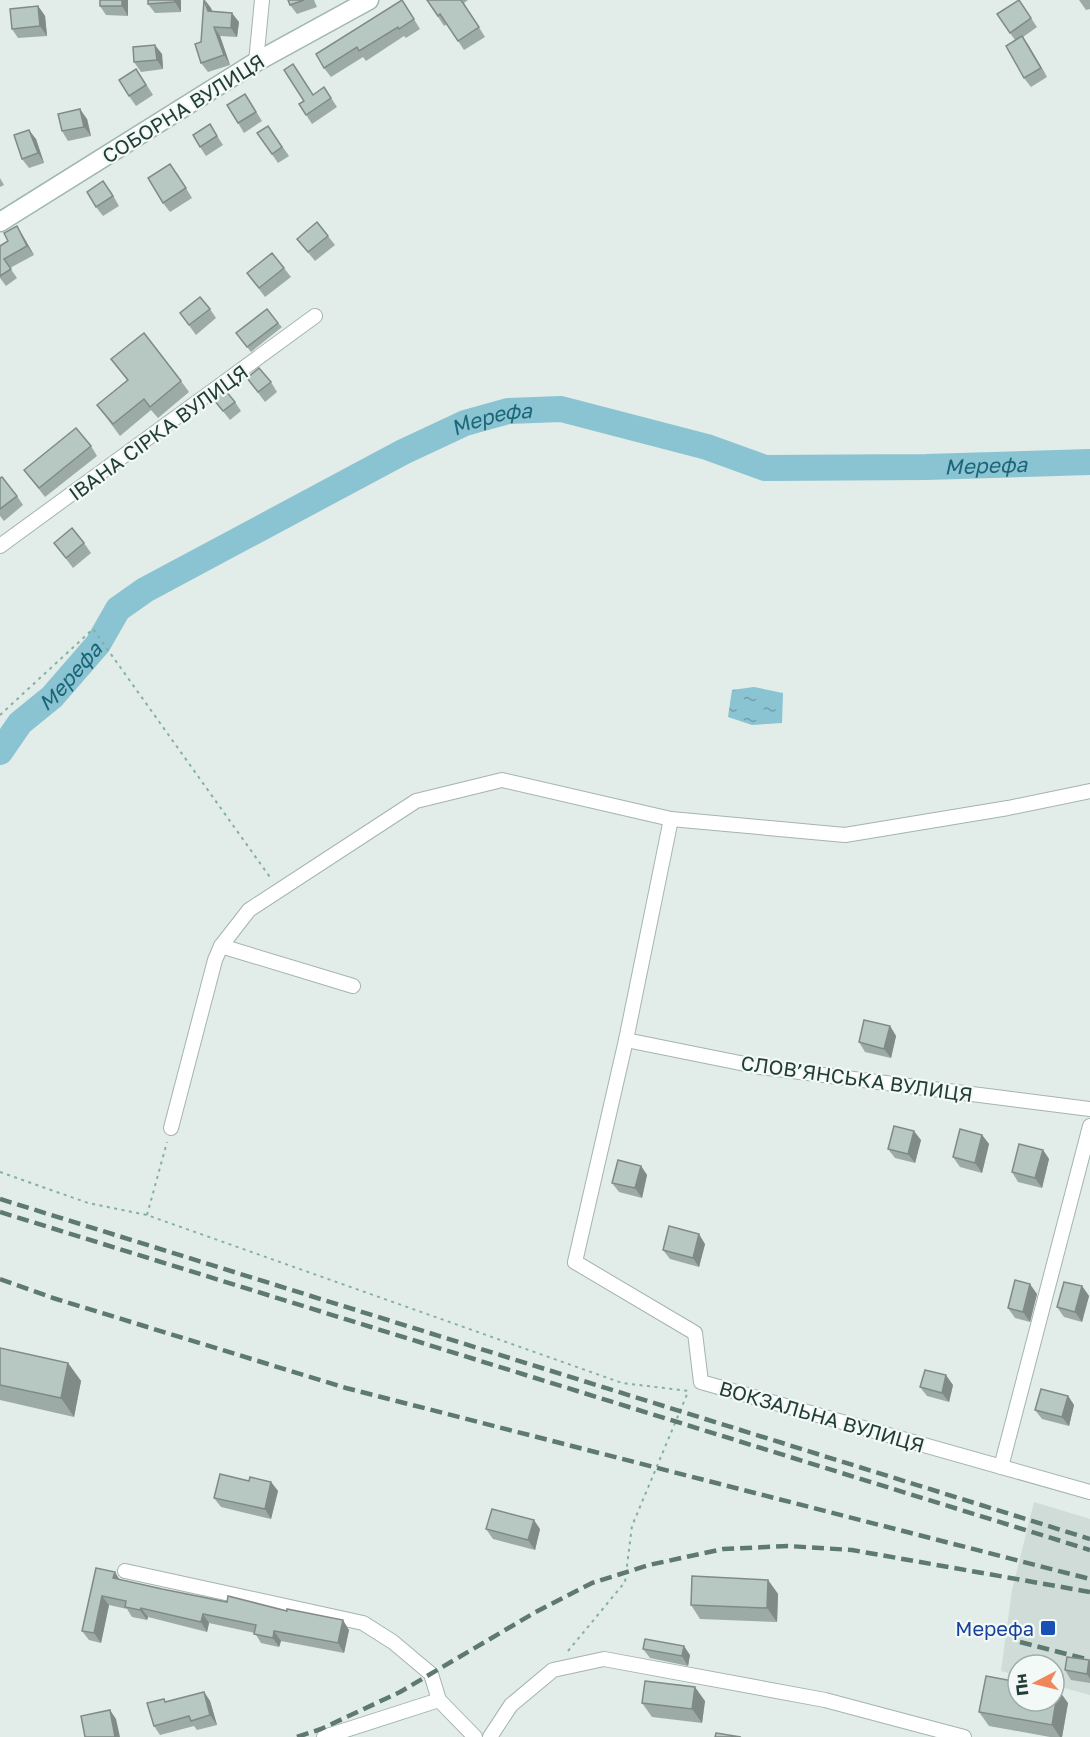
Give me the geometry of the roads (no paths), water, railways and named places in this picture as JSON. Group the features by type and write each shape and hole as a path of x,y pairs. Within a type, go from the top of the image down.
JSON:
{"street":[{"path":"256,62 262,0"},
{"name":"СОБОРНА ВУЛИЦЯ","path":"0,222 256,62 369,0"},
{"name":"ІВАНА СІРКА ВУЛИЦЯ","path":"0,546 315,316"},
{"path":"171,1128 214,960 221,946 249,910 416,801 502,780 671,819 845,835 1008,808 1090,791"},
{"path":"626,1040 671,819"},
{"path":"221,946 353,986"},
{"name":"СЛОВ’ЯНСЬКА ВУЛИЦЯ","path":"626,1040 760,1067 1090,1109"},
{"name":"ВОКЗАЛЬНА ВУЛИЦЯ","path":"626,1040 575,1262 695,1333 701,1382 1090,1492"},
{"path":"1001,1467 1090,1126"},
{"path":"125,1571 363,1623 393,1642 432,1674 439,1700 475,1737"},
{"path":"490,1737 511,1705 553,1670 604,1659 825,1700 964,1737"},
{"path":"324,1737 439,1700"}],"water":[{"path":"754,687 783,693 782,723 752,725 728,717 732,690"}],"waterway":[{"name":"Мерефа","path":"0,752 20,723 52,697 98,644 118,609 145,590 403,452 465,423 508,411 561,409 707,447 765,468 926,467 1090,462"}],"railway":[{"path":"0,1199 1090,1539"},
{"path":"0,1212 1090,1550"},
{"path":"0,1279 53,1298 346,1388 1090,1579"},
{"path":"297,1737 321,1729 400,1692 534,1613 592,1583 649,1565 723,1549 788,1546 852,1550 1090,1592"},
{"path":"1020,1642 1090,1660"}],"place":[{"name":"Мерефа","path":"1048,1628"}]}
